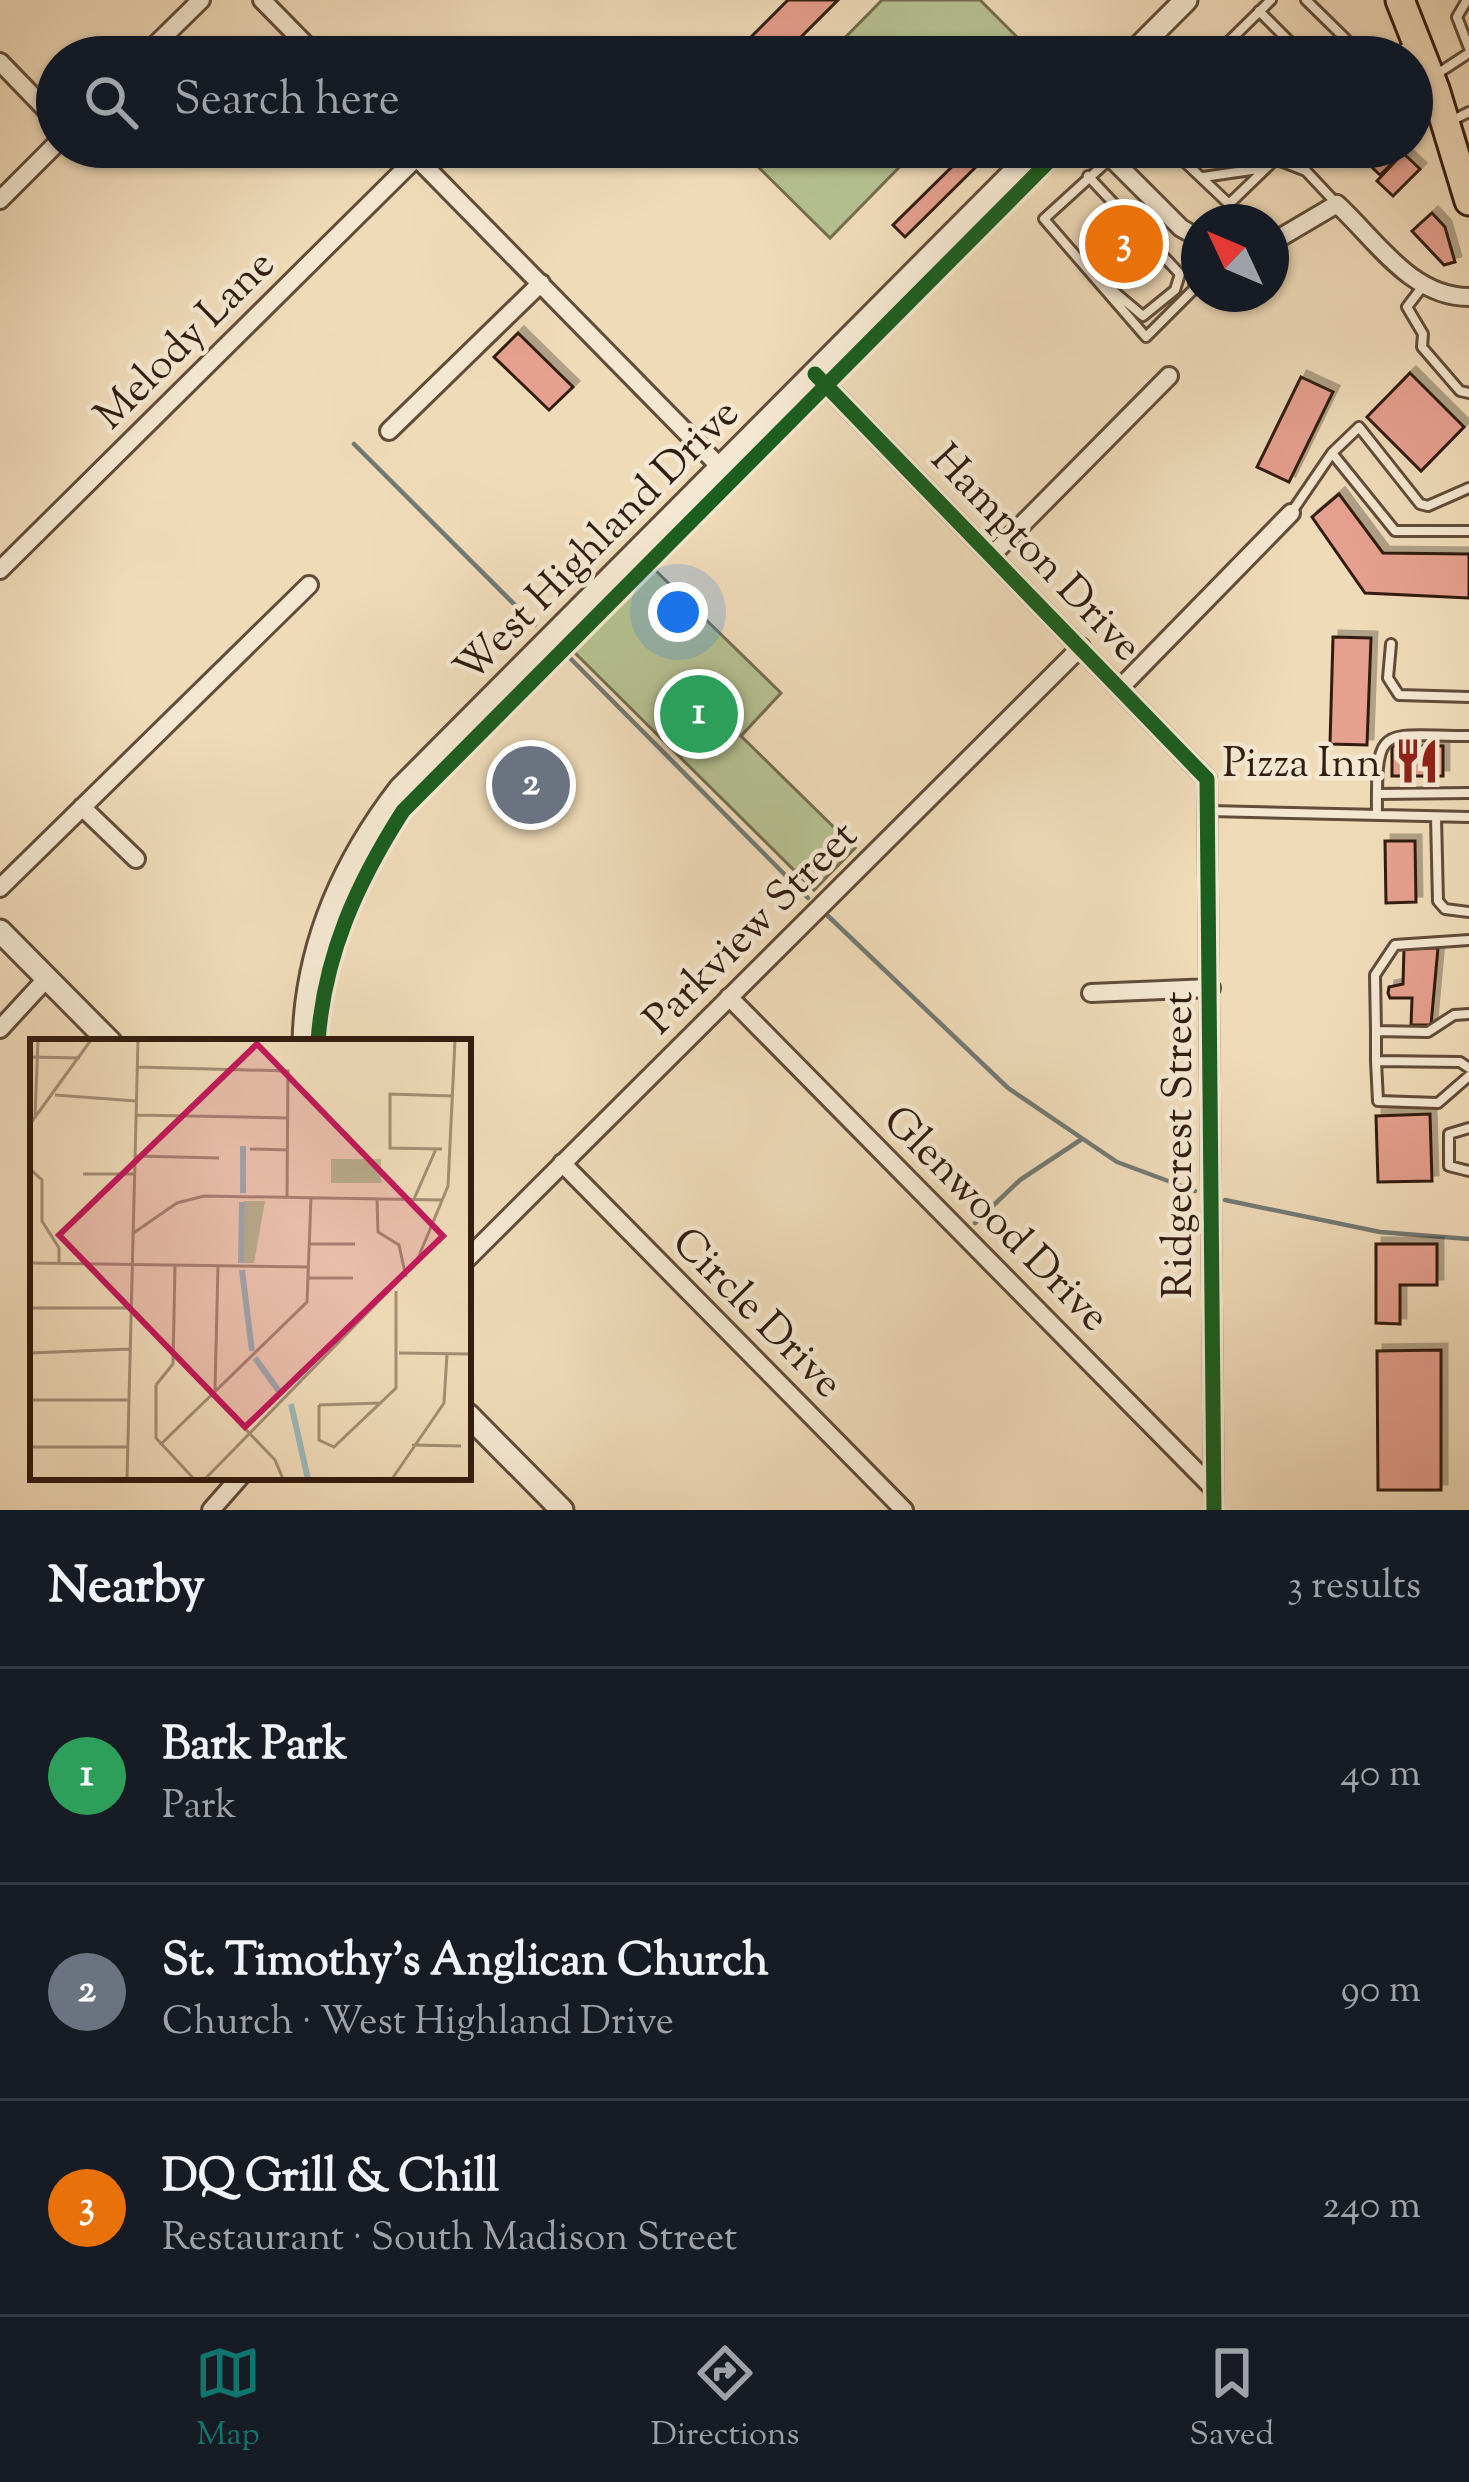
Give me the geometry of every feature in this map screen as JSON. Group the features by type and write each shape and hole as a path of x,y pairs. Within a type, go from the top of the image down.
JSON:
{"main road":[{"path":"1400,0 1414,36"},
{"path":"1433,81 1457,118 1469,201"}],"street":[{"path":"164,36 201,0"},
{"path":"262,0 297,36"},
{"path":"1150,36 1186,0"},
{"path":"0,62 36,99"},
{"path":"0,200 36,164"},
{"name":"Melody Lane","path":"0,570 395,168"},
{"path":"427,168 722,468"},
{"name":"West Highland Drive","path":"305,1039 325,925 347,869 400,789 1018,168"},
{"path":"1129,168 1181,221"},
{"path":"1289,232 1337,204 1423,286 1443,295 1469,297"},
{"path":"389,430 542,283"},
{"name":"Hampton Drive","path":"815,374 1207,779"},
{"path":"992,555 1169,376"},
{"path":"1121,687 1291,514"},
{"path":"0,888 309,585"},
{"name":"Parkview Street","path":"471,1255 1081,647"},
{"name":"Ridgecrest Street","path":"1207,779 1214,1510"},
{"path":"82,807 136,859"},
{"path":"0,931 107,1039"},
{"path":"0,1029 47,978"},
{"path":"1091,993 1211,988"},
{"name":"Glenwood Drive","path":"729,997 1214,1490"},
{"name":"Circle Drive","path":"562,1163 904,1510"},
{"path":"471,1418 561,1510"},
{"path":"211,1510 237,1480"}],"lane":[{"path":"1234,36 1271,0"},
{"path":"1306,0 1343,36"},
{"path":"1433,77 1469,51 1456,17 1467,0"},
{"path":"1259,11 1284,36"},
{"path":"1087,176 1176,267 1180,280 1143,316 1104,283 1044,219 1087,176 1095,168"},
{"path":"1192,168 1229,204 1266,168"},
{"path":"1202,177 1266,168"},
{"path":"1298,168 1306,171"},
{"path":"1305,168 1337,204"},
{"path":"1104,283 1116,306 1146,337 1181,302"},
{"path":"1423,286 1407,308 1423,334 1422,347 1460,391 1469,393"},
{"path":"1291,514 1332,453 1359,428 1420,504 1428,506 1469,488"},
{"path":"1332,453 1394,532 1469,531"},
{"path":"1391,644 1388,678 1399,695 1469,698"},
{"path":"1377,815 1376,754 1383,744 1398,736 1469,736"},
{"path":"1377,794 1469,793"},
{"path":"1209,811 1469,818"},
{"path":"1436,817 1438,901 1445,909 1469,912"},
{"path":"1376,1061 1460,1062 1469,1072 1444,1101 1378,1101 1376,1061 1375,975 1395,945 1469,940"},
{"path":"1376,1031 1428,1033 1454,1015 1469,1014"},
{"path":"1469,1128 1449,1134 1449,1166 1469,1171"}],"green space":[{"path":"882,0 980,0 1016,36 847,36"},
{"path":"759,168 898,168 830,238"},
{"path":"652,567 781,693 741,736 855,848 814,890 571,649"}],"building":[{"path":"788,0 838,0 802,36 752,36"},
{"path":"951,168 975,168 905,237 893,225"},
{"path":"1389,168 1420,169 1393,196 1377,181"},
{"path":"1432,213 1445,227 1455,262 1444,265 1412,231"},
{"path":"1108,214 1118,224 1123,220 1158,256 1136,278 1090,232"},
{"path":"518,333 573,387 549,410 494,357"},
{"path":"1410,373 1464,427 1421,471 1367,417"},
{"path":"1301,377 1333,392 1289,482 1257,467"},
{"path":"1339,494 1383,553 1469,554 1469,598 1365,593 1312,517"},
{"path":"1333,637 1371,638 1367,745 1330,744"},
{"name":"Pizza Inn","path":"1392,746 1443,746 1443,776 1392,776"},
{"path":"1385,841 1415,841 1416,902 1386,903"},
{"path":"1404,948 1438,948 1431,1025 1411,1025 1412,998 1390,998 1388,993 1389,987 1403,984"},
{"path":"1430,1114 1432,1181 1378,1182 1376,1116"},
{"path":"1376,1244 1437,1244 1437,1285 1400,1285 1400,1324 1376,1323"},
{"path":"1441,1350 1441,1490 1378,1490 1377,1351"}],"waterway":[{"path":"354,444 535,625"},
{"path":"563,651 808,898"},
{"path":"827,915 1008,1088 1117,1162 1195,1191"},
{"path":"975,1223 1020,1180 1082,1139"},
{"path":"1225,1200 1380,1232 1469,1239"}],"cycle path":[{"path":"318,1039 335,950 371,865 403,811 1042,168"},
{"path":"815,374 1207,779 1214,1510"}],"place":[{"name":"DQ Grill & Chill","path":"1124,244"},
{"name":"Bark Park","path":"699,714"},
{"name":"Pizza Inn","path":"1417,761"},
{"name":"St. Timothy's Anglican Church","path":"531,785"}]}
